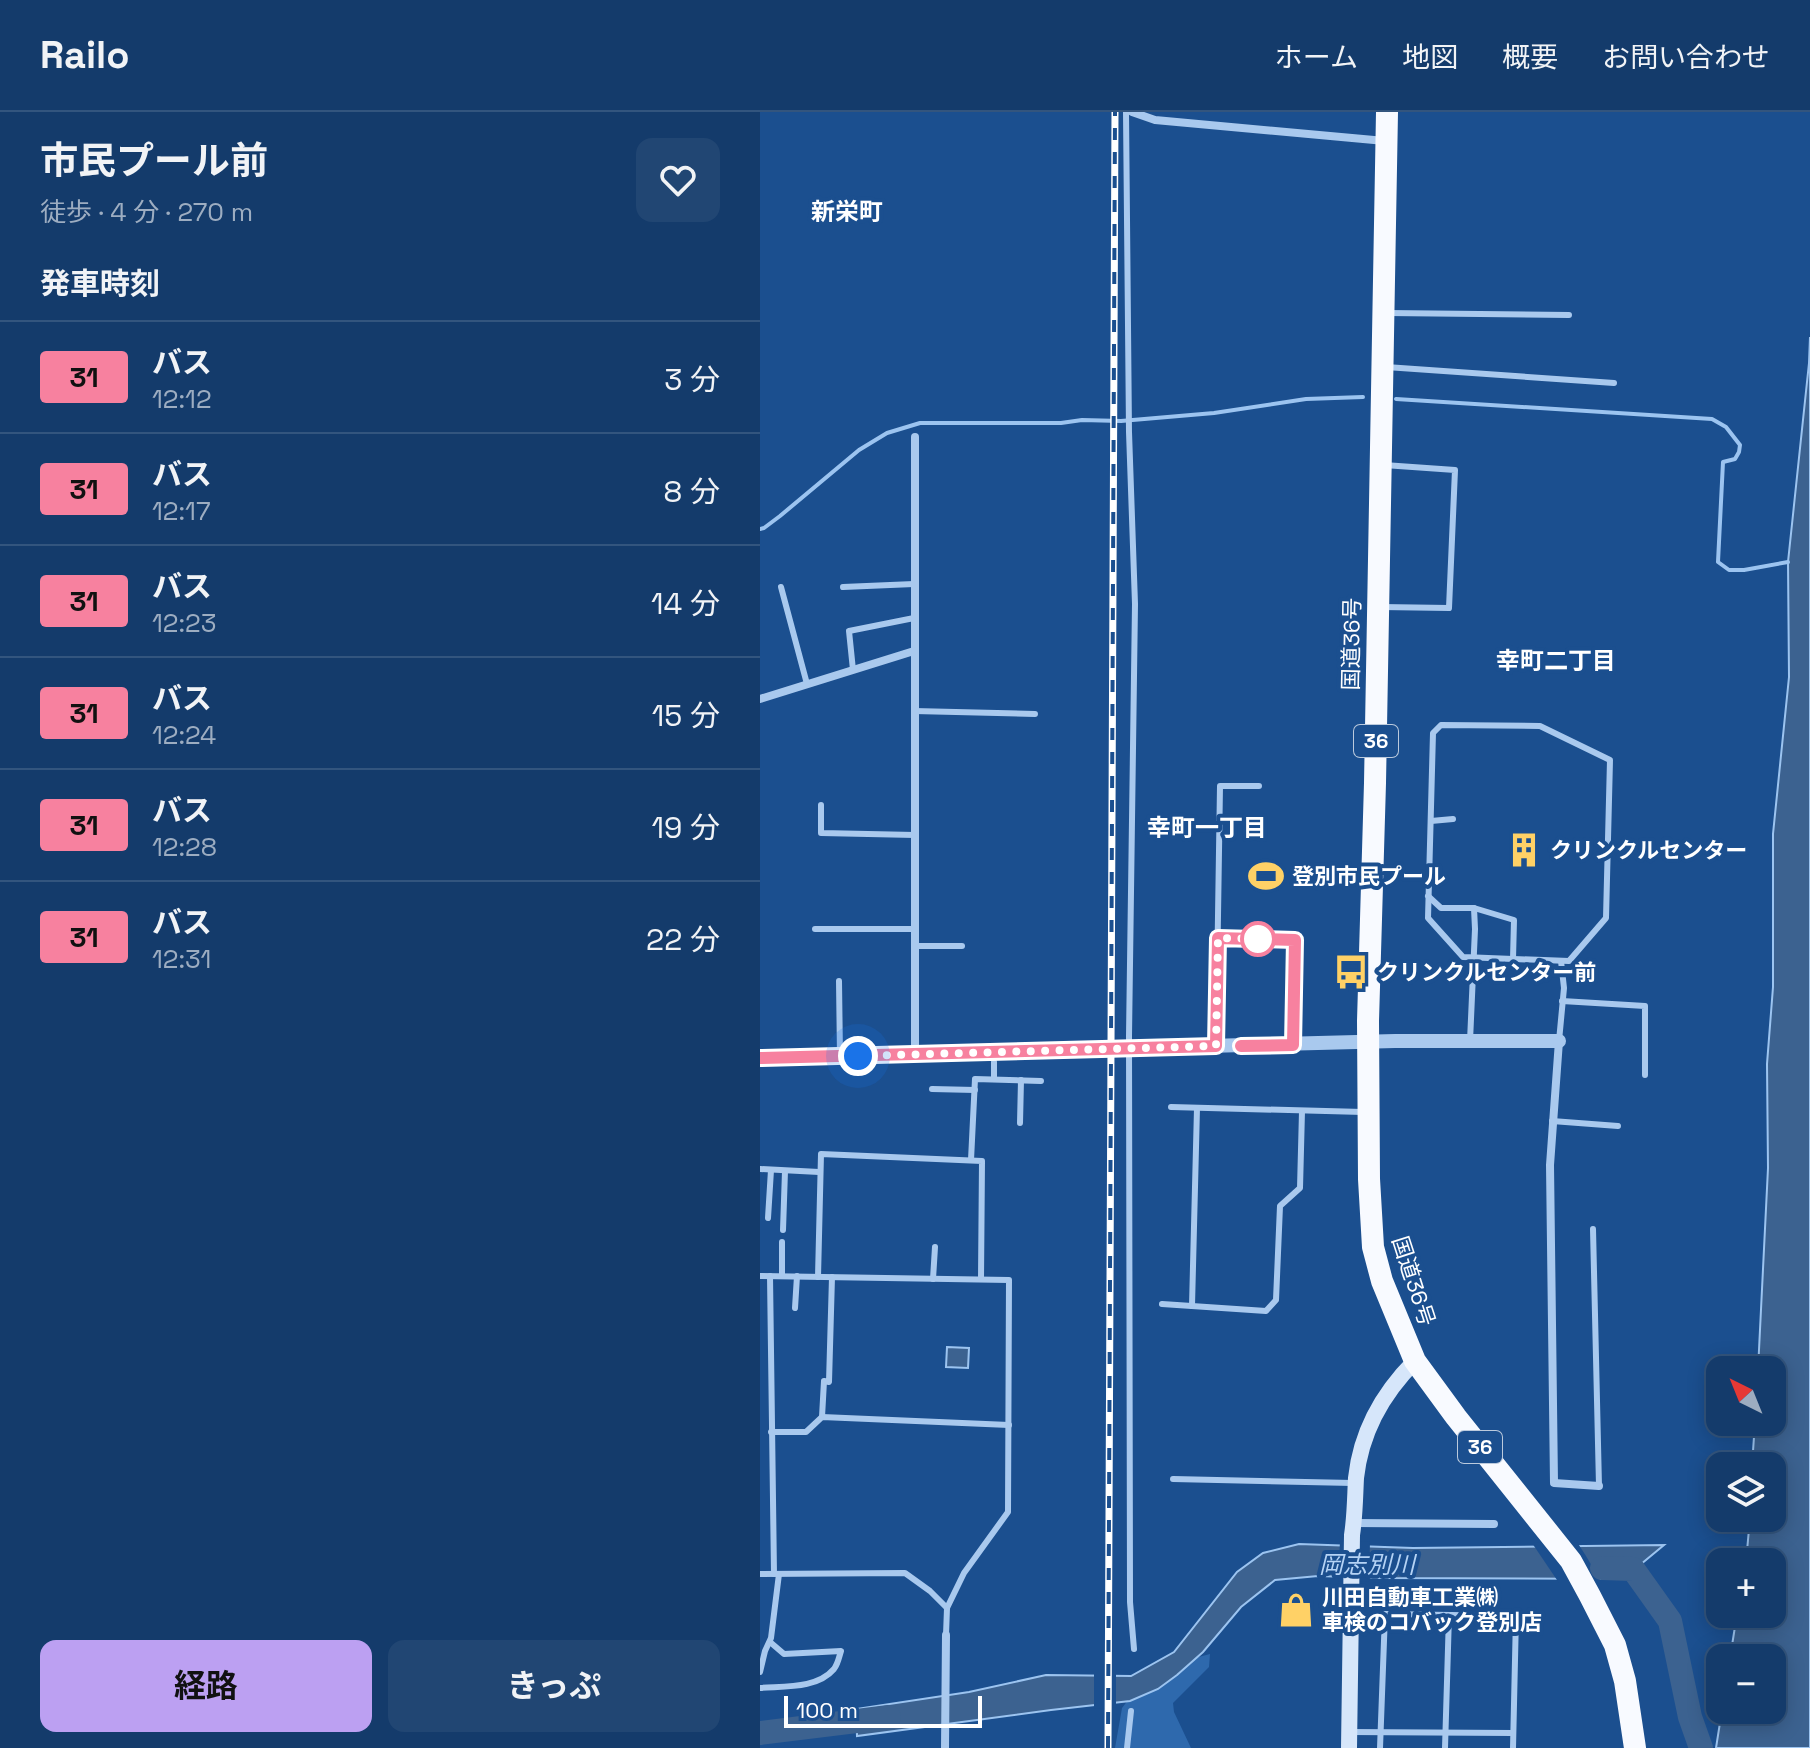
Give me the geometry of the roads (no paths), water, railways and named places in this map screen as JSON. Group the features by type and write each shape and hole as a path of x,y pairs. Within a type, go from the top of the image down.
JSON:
{"highway":[{"name":"国道36号","path":"1387,112 1368,1042 1369,1179 1373,1247 1382,1281 1415,1361"},
{"name":"36","path":"1415,1361 1571,1561 1615,1645 1635,1748"}],"main road":[{"path":"1349,1740 1350,1583 1356,1483 1361,1453 1384,1398 1415,1361"}],"street":[{"path":"1132,112 1155,120 1386,141"},
{"path":"915,437 915,1054"},
{"path":"760,699 914,651"},
{"path":"760,1058 1129,1047 1559,1041 1550,1165 1554,1483 1599,1486"},
{"path":"1353,1529 1494,1524"},
{"path":"945,1748 946,1635"}],"lane":[{"path":"1126,112 1129,432 1135,604 1129,1047 1130,1602 1134,1649"},
{"path":"1384,313 1569,315"},
{"path":"1382,367 1614,383"},
{"path":"1378,607 1449,608 1455,470 1380,465"},
{"path":"843,587 914,584"},
{"path":"781,587 807,684"},
{"path":"853,670 849,631 914,618"},
{"path":"914,711 1035,714"},
{"path":"1441,725 1540,726 1610,760 1606,918 1569,961 1463,957 1428,918 1431,821 1433,733 1441,725"},
{"path":"1216,1046 1220,786 1259,786"},
{"path":"821,805 821,833 915,835"},
{"path":"1431,821 1453,819"},
{"path":"1428,896 1441,908 1474,908 1514,920 1513,959"},
{"path":"1470,1041 1474,908"},
{"path":"815,929 915,929"},
{"path":"1218,938 1295,940 1293,1045"},
{"path":"915,946 962,946"},
{"path":"1559,1041 1564,988 1561,961"},
{"path":"839,981 840,1056"},
{"path":"1562,1001 1645,1006 1645,1075"},
{"path":"994,1062 994,1079"},
{"path":"971,1160 975,1079 1041,1081"},
{"path":"1020,1123 1021,1080"},
{"path":"932,1089 975,1090"},
{"path":"1171,1107 1368,1112"},
{"path":"1192,1306 1197,1108"},
{"path":"1162,1304 1266,1311 1276,1300 1280,1206 1300,1188 1302,1111"},
{"path":"1552,1121 1618,1126"},
{"path":"818,1277 821,1154 982,1161 981,1279"},
{"path":"760,1169 819,1172"},
{"path":"768,1218 771,1170"},
{"path":"783,1230 785,1171"},
{"path":"1593,1229 1599,1486"},
{"path":"782,1242 782,1276"},
{"path":"933,1279 935,1247"},
{"path":"760,1276 1009,1280 1008,1512 964,1573 947,1608 946,1635"},
{"path":"760,1672 770,1642 776,1574 770,1276"},
{"path":"795,1308 797,1276"},
{"path":"771,1432 806,1432 822,1417 824,1381 829,1382 832,1277"},
{"path":"822,1417 1009,1425"},
{"path":"1173,1479 1356,1483"},
{"path":"760,1574 905,1573 947,1608"},
{"path":"1380,1748 1385,1614 1516,1616 1513,1748"},
{"path":"1445,1748 1449,1615"},
{"path":"760,1688 823,1679 837,1667 841,1651 784,1654 770,1642"},
{"path":"1127,1748 1131,1711"},
{"path":"1349,1740 1380,1732 1513,1733"}],"water":[{"path":"1810,337 1810,1748 1716,1748 1720,1724 1786,1724 1786,1644 1732,1644 1735,1628 1786,1628 1786,1548 1747,1548 1749,1532 1786,1532 1786,1452 1753,1452 1754,1436 1786,1436 1786,1356 1759,1356 1768,1168 1767,1064 1773,987 1773,834 1789,677 1788,562"},
{"path":"947,1347 969,1348 968,1368 946,1367"},
{"path":"1299,1544 1413,1548 1664,1545 1623,1579 1318,1576 1275,1580 1241,1607 1203,1652 1177,1675 1158,1689 1130,1701 857,1736 856,1709 969,1692 1046,1675 1131,1676 1174,1652 1237,1572 1263,1553"}],"waterway":[{"path":"760,529 859,450 887,433 920,423 1121,421 1214,413 1306,399 1363,397"},
{"path":"1396,399 1712,419 1726,427 1740,445 1735,459 1723,462 1718,562 1729,570 1788,562"},
{"name":"岡志別川","path":"1602,1568 1633,1569 1670,1621 1690,1717 1701,1748"},
{"name":"岡志別川","path":"760,1733 889,1717"}],"railway":[{"path":"1108,1748 1115,112"}],"place":[{"name":"クリンクルセンター","path":"1524,850"},
{"name":"登別市民プール","path":"1266,876"},
{"name":"クリンクルセンター前","path":"1351,972"},
{"name":"川田自動車工業㈱ 車検のコバック登別店","path":"1296,1610"}],"district":[{"name":"新栄町","path":"847,212"},
{"name":"幸町二丁目","path":"1556,661"},
{"name":"幸町一丁目","path":"1207,828"}]}
